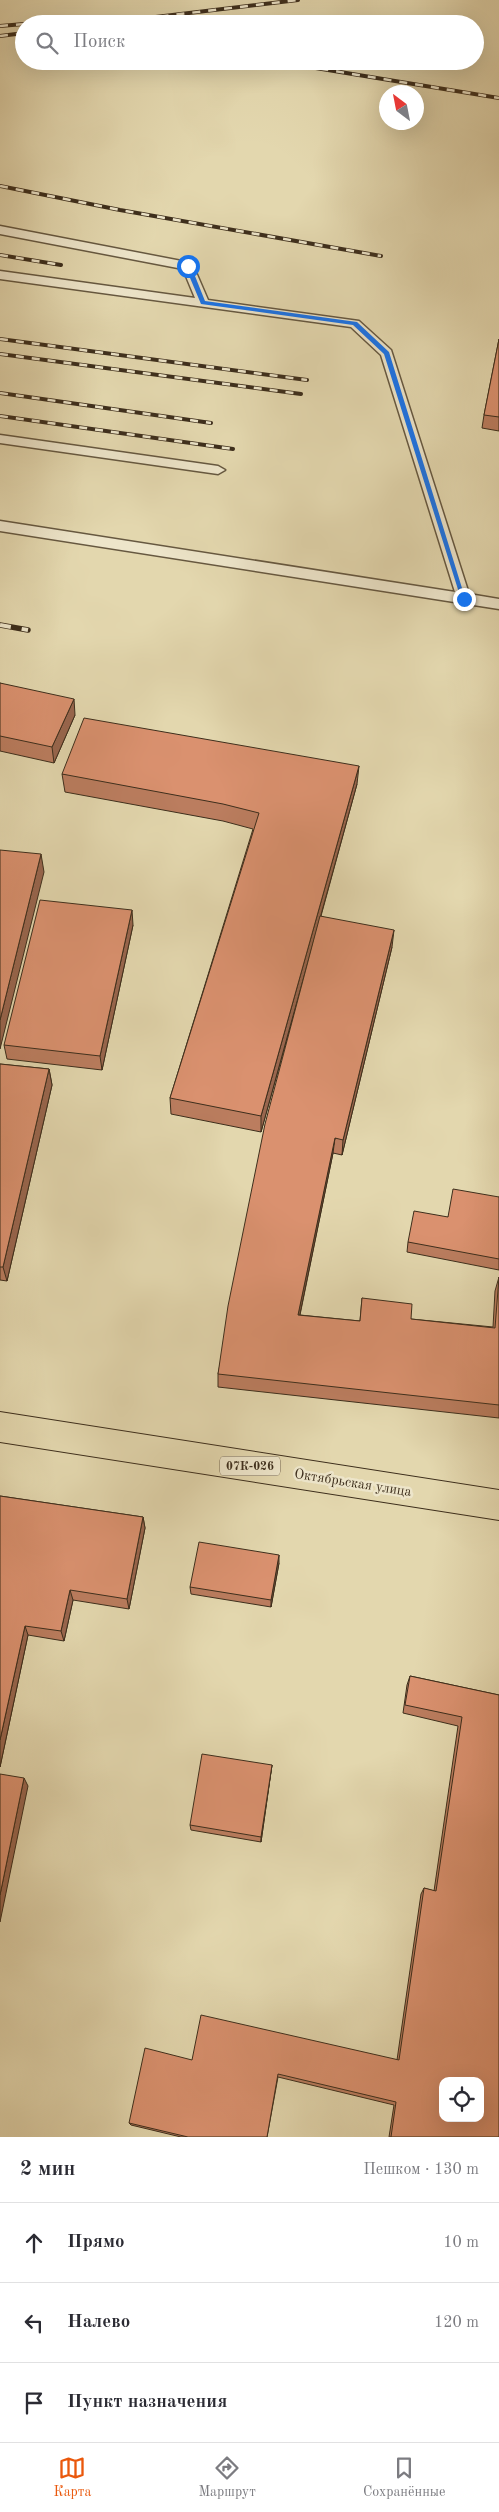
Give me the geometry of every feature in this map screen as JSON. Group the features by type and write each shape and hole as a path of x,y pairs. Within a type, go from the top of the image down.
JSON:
{"main road":[{"name":"Октябрьская улица","path":"0,1427 499,1505"}],"lane":[{"path":"0,230 188,266 203,303"},
{"path":"0,275 355,324 387,353 464,599"},
{"path":"0,438 218,470"},
{"path":"0,526 499,604"}],"building":[{"path":"499,339 499,417 484,415"},
{"path":"0,683 74,699 52,747 0,736"},
{"path":"84,718 359,766 261,1116 170,1098 259,813 223,804 62,774"},
{"path":"0,850 41,854 0,1020"},
{"path":"40,900 132,910 100,1056 4,1045"},
{"path":"320,916 394,930 343,1140 335,1138 298,1315 360,1321 362,1298 412,1304 411,1319 495,1328 499,1277 499,1405 218,1374 228,1306 265,1124"},
{"path":"0,1064 49,1069 3,1267 0,1267"},
{"path":"453,1189 499,1197 499,1259 408,1242 414,1211 448,1217"},
{"path":"0,1496 143,1517 127,1599 70,1590 61,1631 25,1626 0,1740"},
{"path":"199,1542 279,1555 271,1600 190,1587"},
{"path":"410,1676 499,1695 499,2137 391,2137 396,2102 278,2074 267,2137 188,2137 129,2123 145,2048 192,2060 201,2015 399,2060 424,1888 436,1891 462,1717 405,1705"},
{"path":"202,1754 272,1765 261,1837 190,1825"},
{"path":"0,1774 24,1778 0,1895"}],"railway":[{"path":"172,15 298,0"},
{"path":"0,26 15,25"},
{"path":"0,36 15,34"},
{"path":"328,70 499,98"},
{"path":"0,186 120,210 381,256"},
{"path":"0,255 61,265"},
{"path":"0,339 307,380"},
{"path":"0,354 301,394"},
{"path":"0,393 211,423"},
{"path":"0,416 233,449"},
{"path":"0,625 28,630"}],"route":[{"path":"188,266 203,303 355,324 387,353 464,599"}]}
